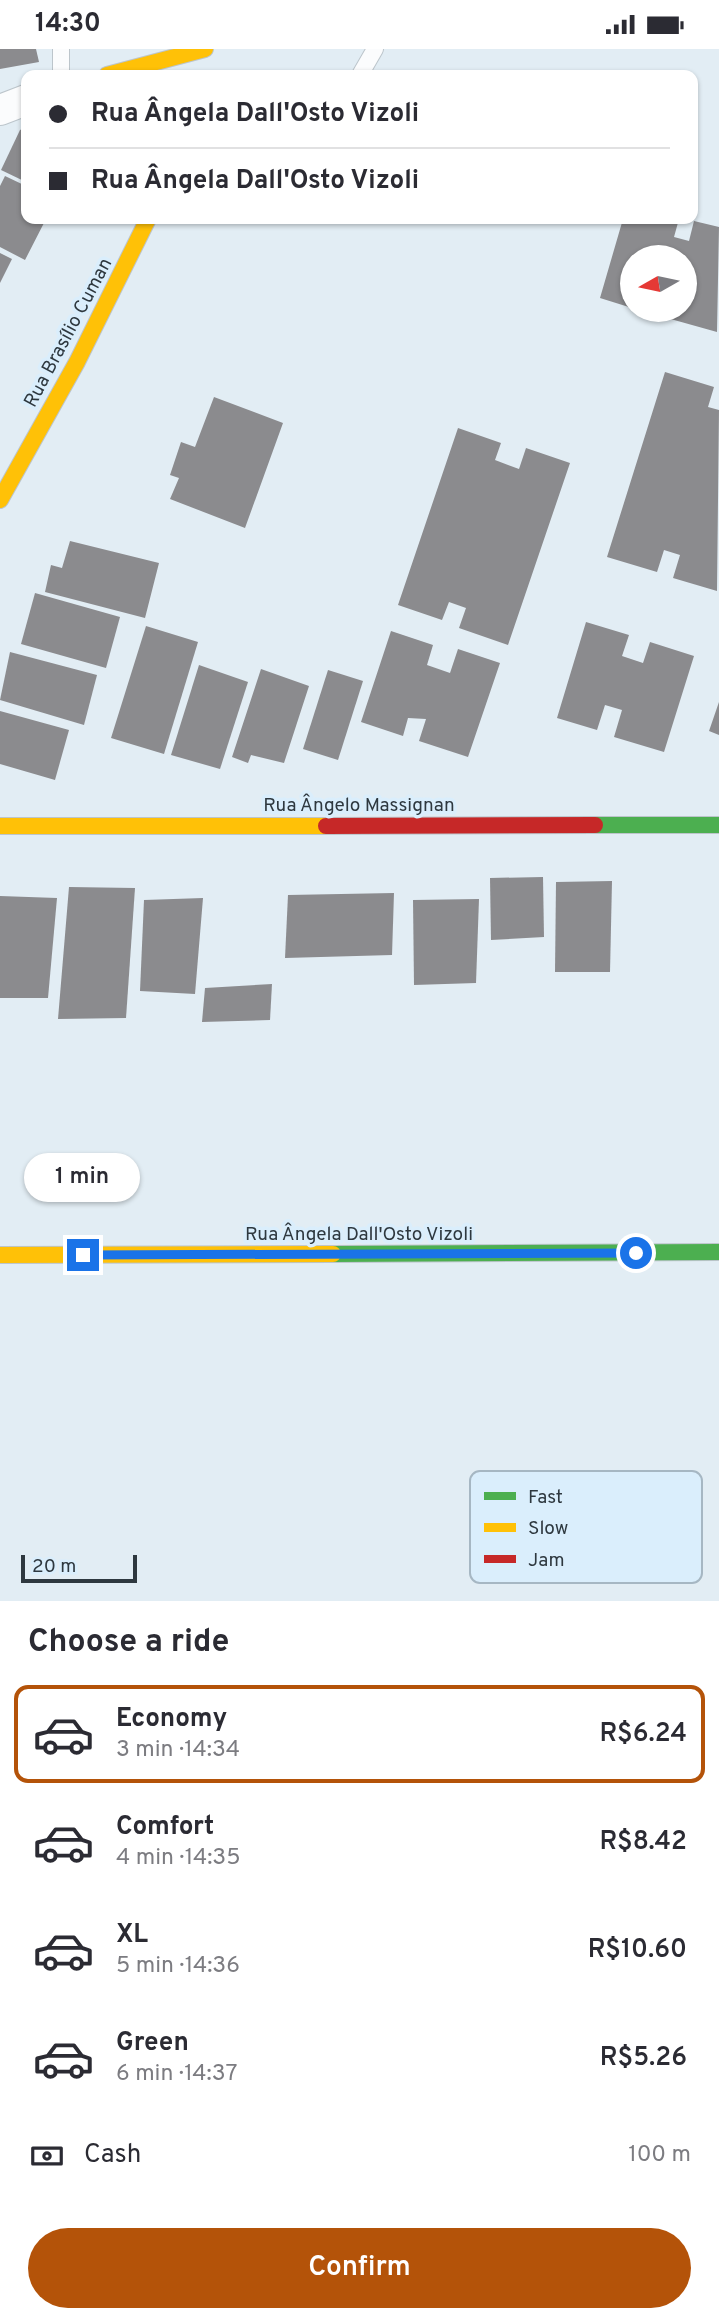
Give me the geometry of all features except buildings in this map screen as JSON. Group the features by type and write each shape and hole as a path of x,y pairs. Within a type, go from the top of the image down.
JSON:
{"street":[{"path":"126,70 205,49"},
{"path":"0,110 21,102"},
{"name":"Rua Brasílio Cuman","path":"0,500 77,362 146,224"},
{"name":"Rua Ângelo Massignan","path":"0,826 719,825"},
{"name":"Rua Ângela Dall'Osto Vizoli","path":"0,1255 719,1252"}],"lane":[{"path":"61,49 61,70"},
{"path":"363,70 374,49"}],"traffic: fast":[{"path":"595,825 719,825"},
{"path":"333,1254 719,1252"}],"traffic: slow":[{"path":"126,70 205,49"},
{"path":"0,500 77,362 146,224"},
{"path":"0,826 326,826"},
{"path":"0,1255 333,1254"}],"traffic: jam":[{"path":"326,826 595,825"}],"route":[{"path":"83,1255 636,1253"}]}
